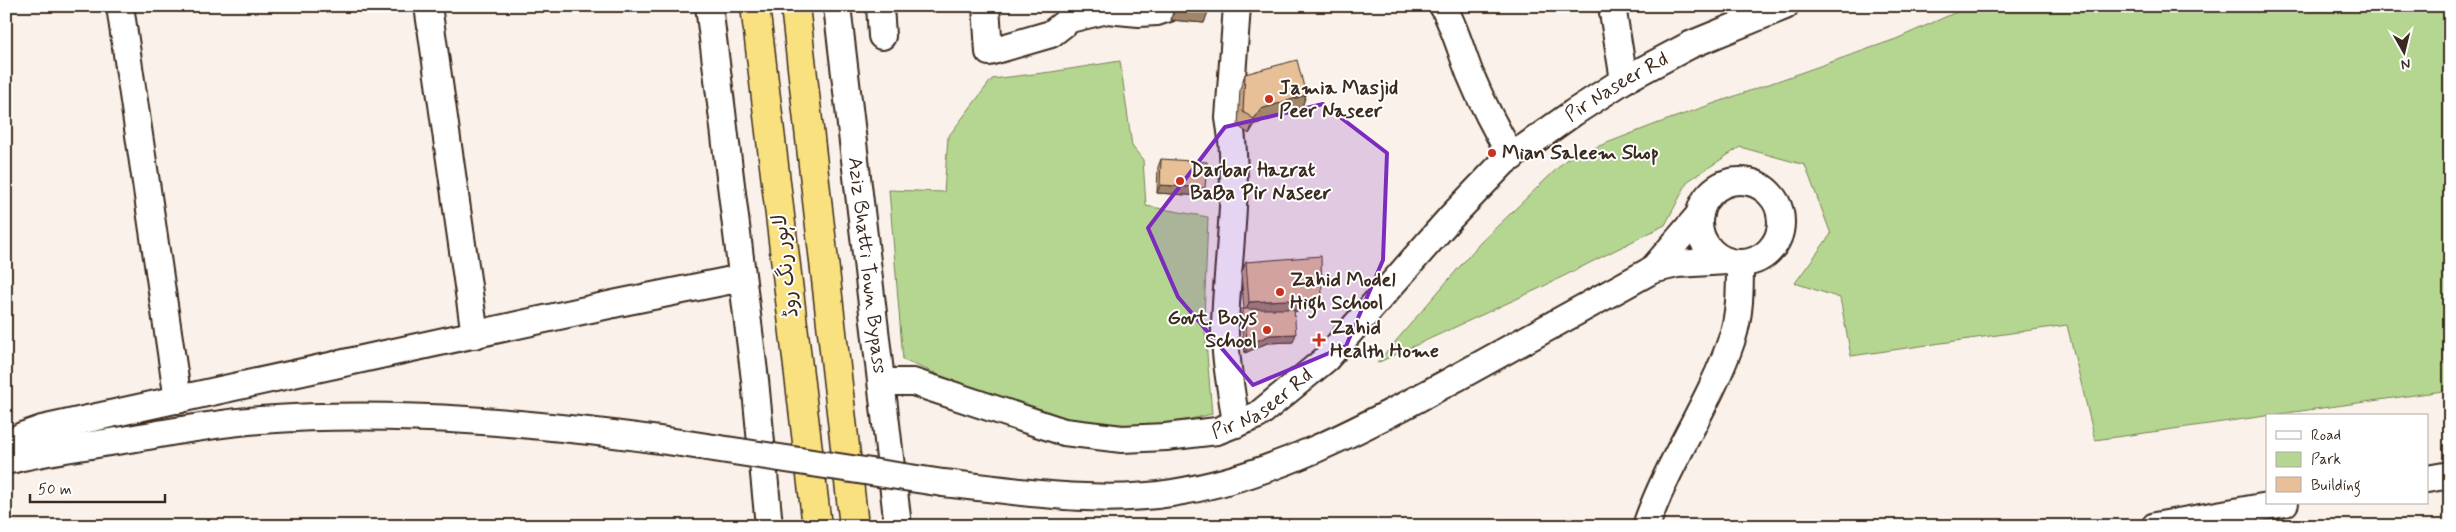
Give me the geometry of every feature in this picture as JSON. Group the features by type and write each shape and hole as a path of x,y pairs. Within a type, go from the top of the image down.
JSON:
{"highway":[{"name":"لاہور رنگ روڈ","path":"755,6 817,526"},
{"name":"لاہور رنگ روڈ","path":"795,6 854,526"}],"street":[{"path":"120,6 178,400"},
{"path":"428,6 475,335"},
{"path":"709,6 755,380 769,526"},
{"name":"Aziz Bhatti Town Bypass","path":"837,6 898,526"},
{"path":"880,6 882,36"},
{"path":"986,6 989,52 1051,34 1070,18 1107,10 1157,12 1169,8 1169,6"},
{"path":"1236,424 1225,328 1233,185 1232,135 1229,118 1237,6"},
{"path":"1443,6 1454,28 1490,120 1512,157"},
{"path":"1612,6 1624,80"},
{"name":"Pir Naseer Rd","path":"882,382 913,382 1064,432 1122,439 1166,437 1217,431 1258,415 1326,359 1451,217 1512,157 1573,113 1624,80 1690,45 1785,6"},
{"path":"742,278 42,429 22,436 14,442 10,460 247,421 330,416 487,421 571,427 943,483 1074,496 1122,497 1171,493 1220,483 1259,472 1372,424 1652,270 1677,264 1734,262 1753,261 1765,255 1774,246 1780,234 1779,208 1772,196 1750,182 1737,181 1713,191 1705,201 1700,214 1699,226 1708,248 1716,256 1734,262"},
{"path":"1652,270 1700,214"},
{"path":"1646,526 1660,493 1711,390 1732,338 1737,316 1734,262"},
{"path":"2428,479 2450,475"},
{"path":"2155,526 2279,504"}],"highlighted area":[{"path":"1323,104 1387,153 1383,260 1346,346 1253,385 1178,297 1148,228 1225,127"}],"green space":[{"path":"1970,6 2450,6 2450,390 2280,414 2266,414 2266,416 2095,440 2067,325 1851,356 1840,298 1795,283 1831,234 1805,165 1740,147 1688,181 1665,225 1538,289 1377,363 1480,243 1568,158 1656,124 1896,39"},
{"path":"1120,61 1132,146 1143,160 1146,206 1208,217 1204,318 1212,414 1161,426 1069,428 903,360 889,190 944,192 948,137 992,79"}],"building":[{"path":"1175,6 1209,6 1208,12 1175,8"},
{"path":"1297,60 1306,95 1261,109 1254,119 1243,112 1245,74"},
{"name":"Darbar Hazrat BaBa Pir Naseer","path":"1161,159 1207,162 1205,188 1160,185"},
{"name":"Zahid Model High School","path":"1321,256 1322,298 1249,302 1246,262"},
{"name":"Govt. Boys School","path":"1243,309 1294,309 1296,334 1270,335 1248,345"}],"place":[{"name":"Jamia Masjid Peer Naseer","path":"1269,99"},
{"name":"Mian Saleem Shop","path":"1492,153"},
{"name":"Darbar Hazrat BaBa Pir Naseer","path":"1180,181"},
{"name":"Zahid Model High School","path":"1280,292"},
{"name":"Govt. Boys School","path":"1267,330"},
{"name":"Zahid Health Home","path":"1319,340"}]}
